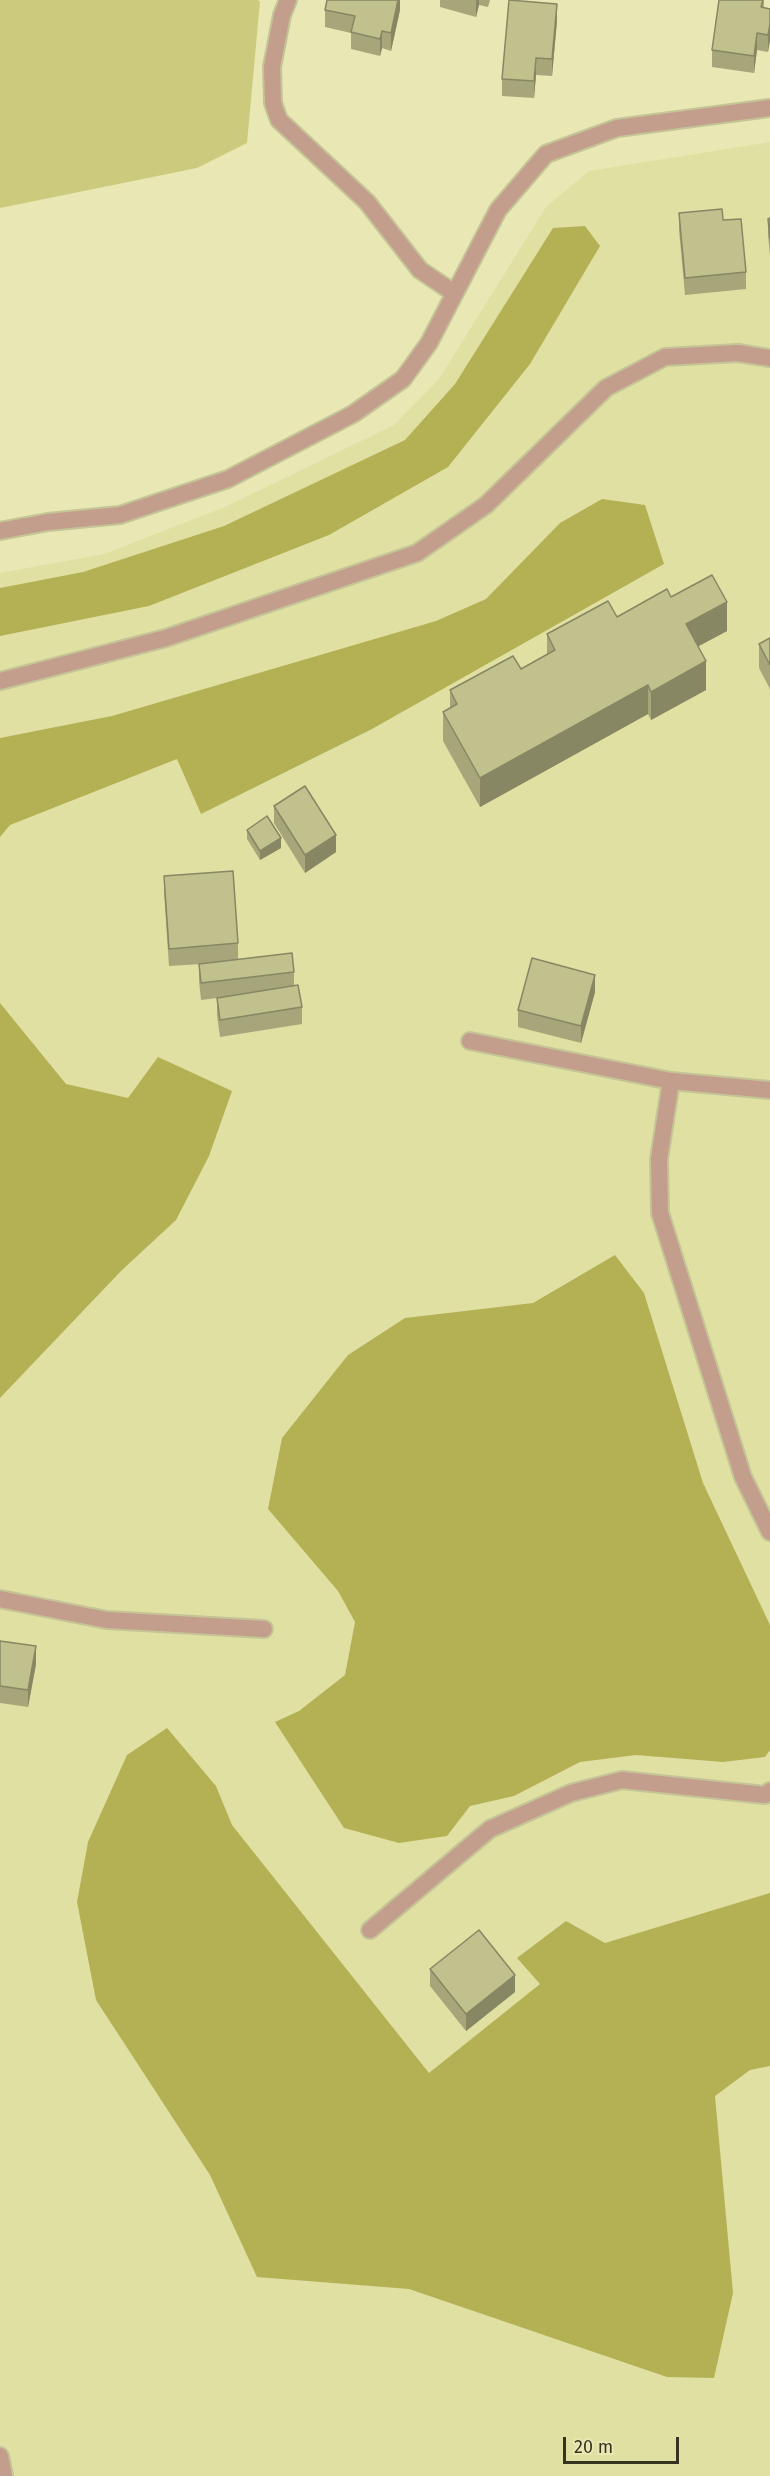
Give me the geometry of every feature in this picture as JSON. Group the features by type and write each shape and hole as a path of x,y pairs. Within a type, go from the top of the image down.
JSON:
{"street":[{"path":"288,0 282,15 272,67 273,103 279,120 368,202 420,270 454,293"},
{"path":"0,531 48,522 120,515 228,479 352,414 403,379 429,343 498,210 546,154 617,128 770,108"},
{"path":"0,681 166,638 417,553 486,505 606,388 665,357 738,353 770,358"},
{"path":"470,1041 671,1081 770,1090"},
{"path":"671,1081 659,1159 660,1213 742,1477 770,1532"},
{"path":"0,1599 107,1620 264,1629"},
{"path":"370,1930 490,1830 571,1793 622,1780 765,1795 770,1791"},
{"path":"0,2456 4,2476"}],"shaded area":[{"path":"0,0 258,0 260,2 247,143 197,168 0,208"},
{"path":"770,142 770,2476 0,2476 0,573 104,554 225,507 394,425 439,379 546,207 589,171"},
{"path":"585,226 600,246 530,364 448,467 329,535 149,606 0,636 0,588 83,572 224,526 405,440 455,384 553,228"},
{"path":"602,499 645,505 664,564 372,729 201,814 177,759 10,825 0,837 0,738 112,716 436,621 486,599 560,523"},
{"path":"0,1003 66,1084 128,1098 158,1057 232,1091 209,1156 176,1220 121,1271 0,1398"},
{"path":"615,1255 644,1293 703,1483 770,1625 770,1750 765,1757 723,1762 636,1755 580,1762 514,1796 470,1806 447,1836 399,1843 344,1828 275,1722 299,1711 345,1675 355,1622 338,1591 268,1509 282,1438 348,1355 405,1318 533,1303"},
{"path":"167,1728 216,1786 232,1825 429,2073 540,1984 517,1958 566,1921 605,1943 770,1893 770,2066 750,2070 715,2096 733,2293 714,2378 667,2377 409,2289 257,2277 210,2175 96,2000 77,1902 88,1842 127,1755"}],"building":[{"path":"327,0 398,0 391,33 382,31 380,39 351,32 355,16 325,10"},
{"path":"509,0 557,4 552,59 536,58 534,81 502,79"},
{"path":"719,0 763,0 761,7 770,9 768,35 757,33 754,56 712,50"},
{"path":"722,209 723,220 741,219 746,272 685,278 679,213"},
{"path":"712,575 727,602 686,624 706,661 651,692 648,685 480,778 443,712 457,704 450,690 513,656 521,669 555,650 547,634 608,601 617,617 667,589 671,597"},
{"path":"770,638 770,665 759,644"},
{"path":"305,786 336,835 305,855 274,806"},
{"path":"267,816 281,838 260,851 247,830"},
{"path":"233,871 238,943 169,949 164,876"},
{"path":"292,953 294,972 201,983 199,964"},
{"path":"532,958 595,975 581,1026 518,1010"},
{"path":"298,985 302,1007 220,1020 217,998"},
{"path":"0,1641 36,1646 28,1690 0,1686"},
{"path":"479,1930 515,1975 466,2014 430,1969"}]}
